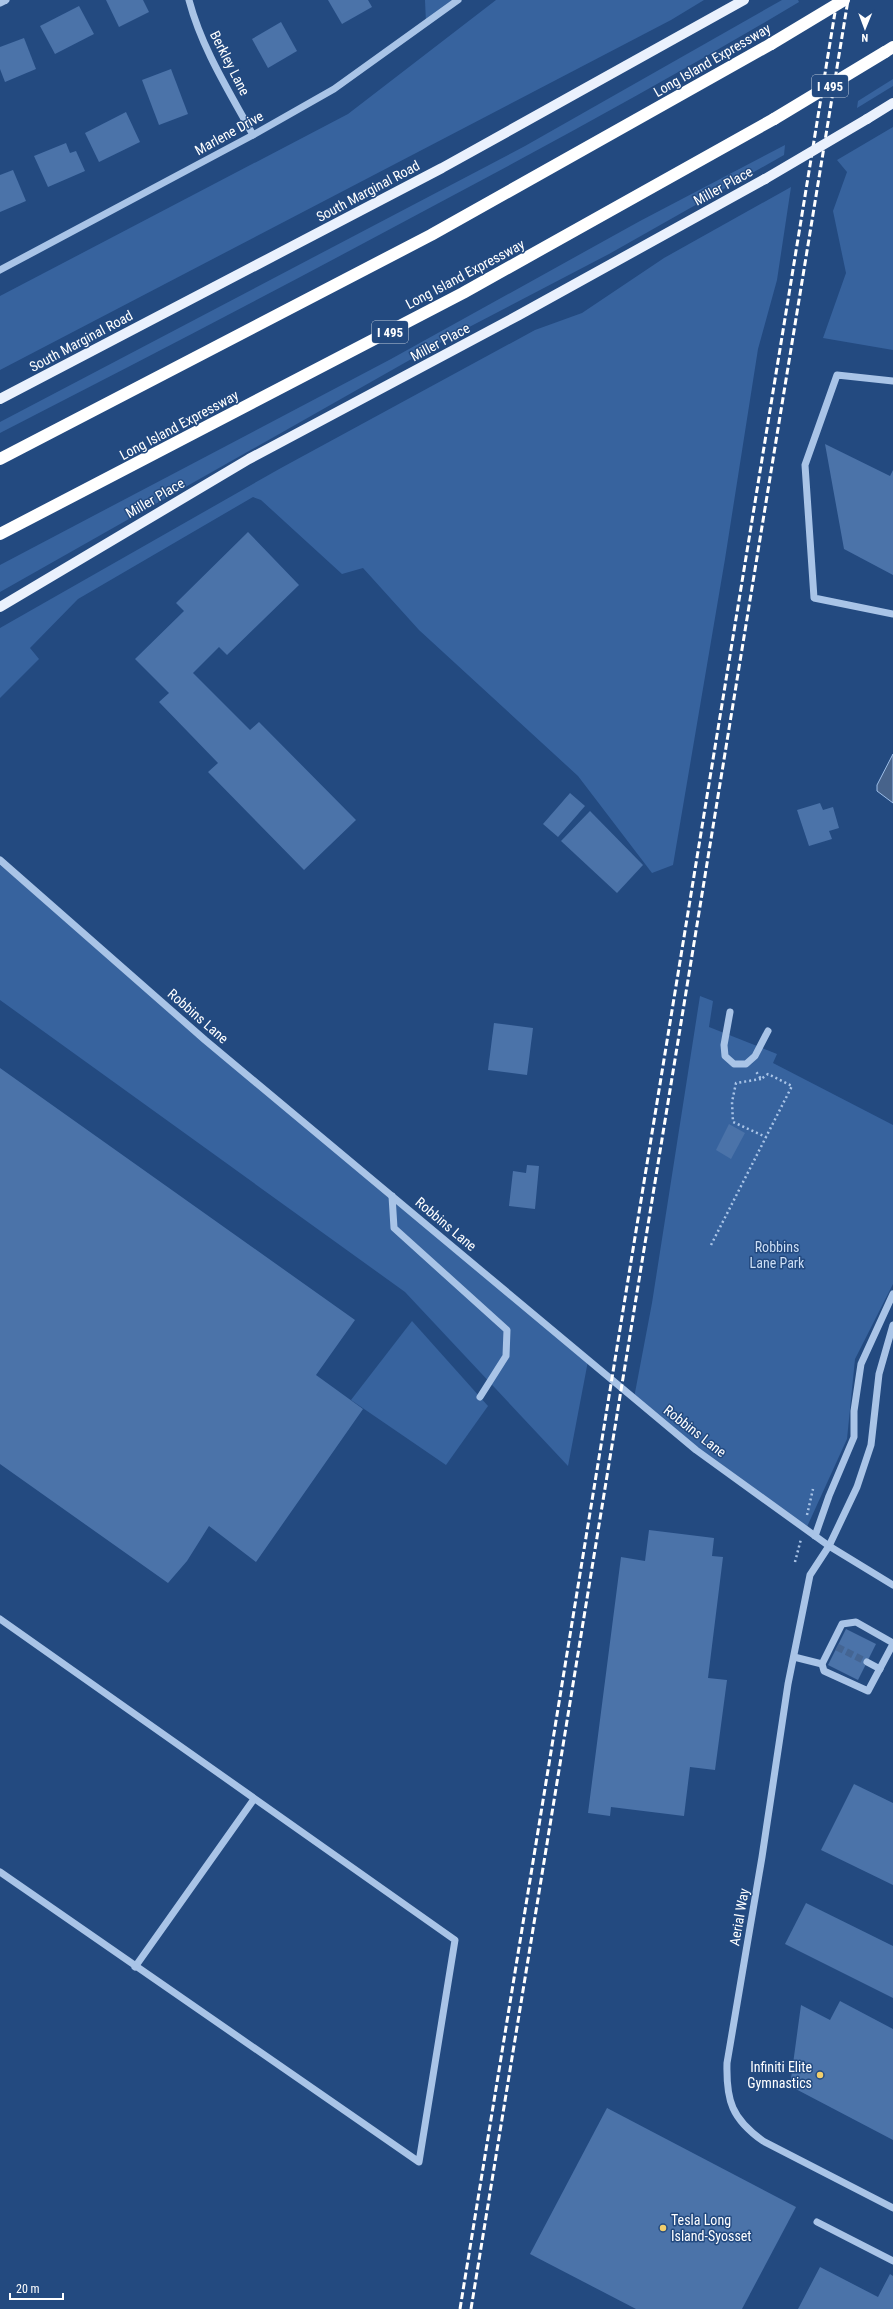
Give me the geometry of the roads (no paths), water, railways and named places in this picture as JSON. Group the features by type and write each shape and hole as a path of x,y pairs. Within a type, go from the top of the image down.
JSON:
{"highway":[{"name":"Long Island Expressway","path":"0,459 431,235 771,44 844,0"},
{"name":"Long Island Expressway","path":"0,534 463,293 774,119 889,49"}],"main road":[{"name":"South Marginal Road","path":"0,399 442,168 744,0"},
{"name":"Miller Place","path":"0,607 249,459 519,315 765,179 893,103"}],"street":[{"path":"0,3 6,0"},
{"name":"Berkley Lane","path":"189,0 197,28 253,136"},
{"name":"Marlene Drive","path":"0,270 253,136 334,89 458,0"},
{"path":"893,381 837,375 805,465 814,598 893,614"},
{"name":"Robbins Lane","path":"0,860 205,1040 696,1450 829,1546 893,1585"},
{"path":"730,1012 724,1045 724,1056 734,1064 746,1064 750,1061 755,1056 768,1031"},
{"path":"392,1196 394,1228 507,1330 506,1356 480,1397"},
{"path":"815,1536 829,1496 854,1437 854,1411 861,1364 893,1294"},
{"name":"Aerial Way","path":"893,1325 891,1343 879,1374 871,1445 857,1486 829,1546 810,1575 794,1658 727,2063 726,2088 733,2109 747,2130 763,2141 893,2208"},
{"path":"0,1619 455,1940 419,2162 135,1967 0,1872"},
{"path":"856,1622 893,1643 868,1691 824,1671 822,1664 834,1646 842,1624 856,1622"},
{"path":"794,1658 822,1664"},
{"path":"867,1662 880,1669"},
{"path":"135,1967 254,1799"},
{"path":"817,2222 893,2261"}],"tunnel":[{"path":"837,1647 867,1662"}],"railway":[{"path":"460,2309 837,0"},
{"path":"471,2309 848,0"}],"place":[{"name":"Infiniti Elite Gymnastics","path":"820,2075"},
{"name":"Tesla Long Island-Syosset","path":"663,2228"}],"park label":[{"name":"Robbins Lane Park","path":"777,1256"}]}
